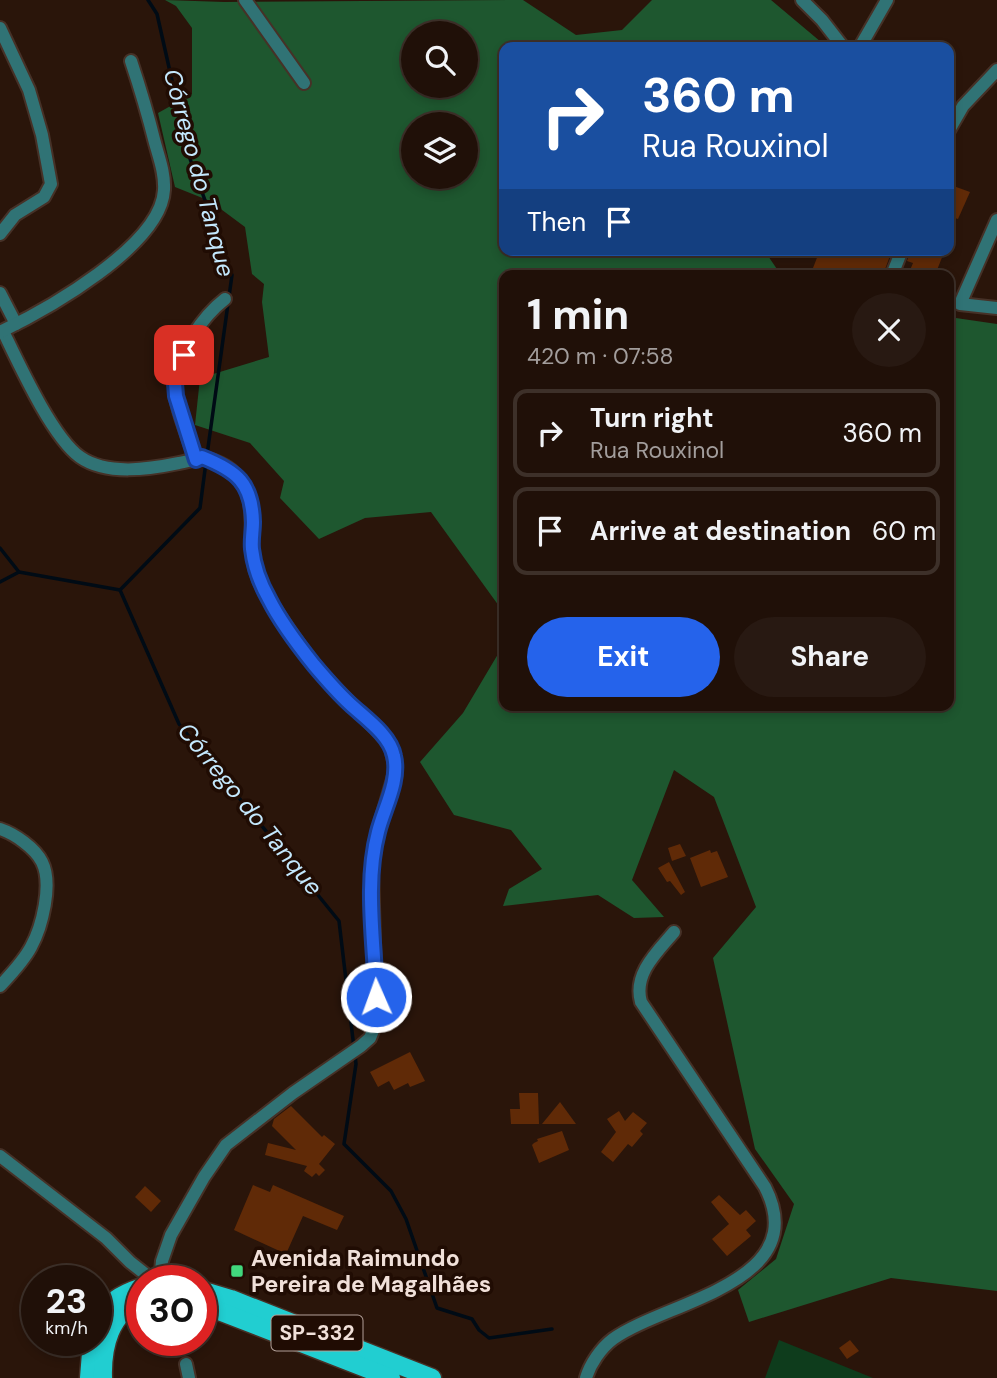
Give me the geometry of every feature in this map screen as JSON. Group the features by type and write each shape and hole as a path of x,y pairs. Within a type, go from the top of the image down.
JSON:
{"main road":[{"name":"SP-332","path":"217,1295 432,1378"},
{"path":"103,1378 105,1348 111,1329 126,1309"},
{"name":"SP-332","path":"217,1310 391,1378"},
{"path":"89,1378 91,1356"}],"street":[{"path":"245,0 303,83"},
{"path":"802,0 821,20 836,42"},
{"path":"863,42 887,0"},
{"path":"0,28 29,90 42,135 51,184 44,197 15,215 0,234"},
{"path":"131,61 164,180 161,205 147,227 107,267 72,292 1,332 54,427 81,458 110,468 128,469 199,459 232,470 250,498 255,569 269,601 313,664 390,744 395,758 394,780 377,834 372,870 376,1013 370,1038 226,1145 171,1235 162,1265"},
{"path":"954,122 963,106 997,70"},
{"path":"997,220 954,305 997,308"},
{"path":"0,293 16,324"},
{"path":"199,459 181,416 175,383 177,371 192,339 208,313 225,299"},
{"path":"0,829 31,847 42,862 47,880 40,926 30,948 0,986"},
{"path":"586,1378 600,1352 612,1340 637,1325 722,1289 744,1276 768,1249 774,1230 773,1203 765,1187 641,1002 638,991 643,973 674,932"},
{"path":"0,1156 106,1238 134,1265"},
{"path":"186,1364 189,1378"}],"green space":[{"path":"165,0 523,0 576,35 622,30 652,0 771,0 821,42 499,42 499,256 768,256 778,270 499,270 499,606 431,512 365,518 319,539 280,498 284,481 250,443 195,425 200,378 269,357 262,302 264,284 252,274 245,227 210,201 175,187 158,113 192,94 192,28 176,6"},
{"path":"954,318 997,324 997,1291 891,1278 749,1322 738,1290 776,1259 794,1204 755,1149 713,958 756,907 714,797 674,770 632,880 664,917 634,918 598,895 503,906 509,889 542,869 511,830 454,815 420,762 463,713 499,652 499,711 954,711"},
{"path":"779,1340 873,1378 765,1378"}],"building":[{"path":"954,186 970,192 958,219 954,218"},
{"path":"818,256 890,256 885,270 813,268"},
{"path":"909,256 943,256 937,270 910,270 913,263 907,261"},
{"path":"680,844 686,856 672,861 668,848"},
{"path":"710,850 711,853 717,851 728,877 701,887 690,858"},
{"path":"669,862 685,892 681,895 670,881 667,882 658,868"},
{"path":"410,1052 425,1081 410,1087 408,1083 394,1090 389,1081 378,1087 370,1072"},
{"path":"519,1093 538,1093 539,1124 511,1124 510,1109 520,1109"},
{"path":"560,1102 576,1124 542,1124"},
{"path":"291,1106 322,1137 324,1135 335,1144 319,1164 325,1170 319,1176 316,1173 312,1177 304,1171 307,1166 265,1155 268,1143 296,1150 272,1126 274,1119"},
{"path":"619,1111 625,1121 633,1112 647,1123 640,1131 643,1134 632,1147 628,1144 613,1162 601,1152 616,1132 607,1119"},
{"path":"562,1131 569,1150 539,1163 532,1145 537,1139"},
{"path":"253,1185 270,1192 273,1185 344,1216 337,1230 303,1216 286,1254 234,1230"},
{"path":"145,1186 161,1201 151,1212 135,1197"},
{"path":"719,1195 740,1215 746,1210 756,1221 746,1230 751,1236 727,1256 712,1239 729,1224 711,1202"},
{"path":"850,1340 859,1351 847,1359 839,1348"}],"waterway":[{"name":"Córrego do Tanque","path":"148,0 157,14 189,156 232,275 207,455"},
{"name":"Córrego do Tanque","path":"206,462 200,508 120,590 179,724 339,921 354,1048"},
{"path":"0,548 19,572 120,590"},
{"path":"0,582 19,572"},
{"name":"Córrego do Tanque","path":"355,1055 344,1144 391,1191 406,1219 437,1308 472,1319 479,1330 489,1338 552,1329"}],"place":[{"name":"Avenida Raimundo Pereira de Magalhães","path":"237,1271"}],"route":[{"path":"184,355 177,371 176,396 196,460 202,457 232,470 250,498 255,569 269,601 313,664 364,715 393,750 396,769 377,834 372,870 376,997"}]}
